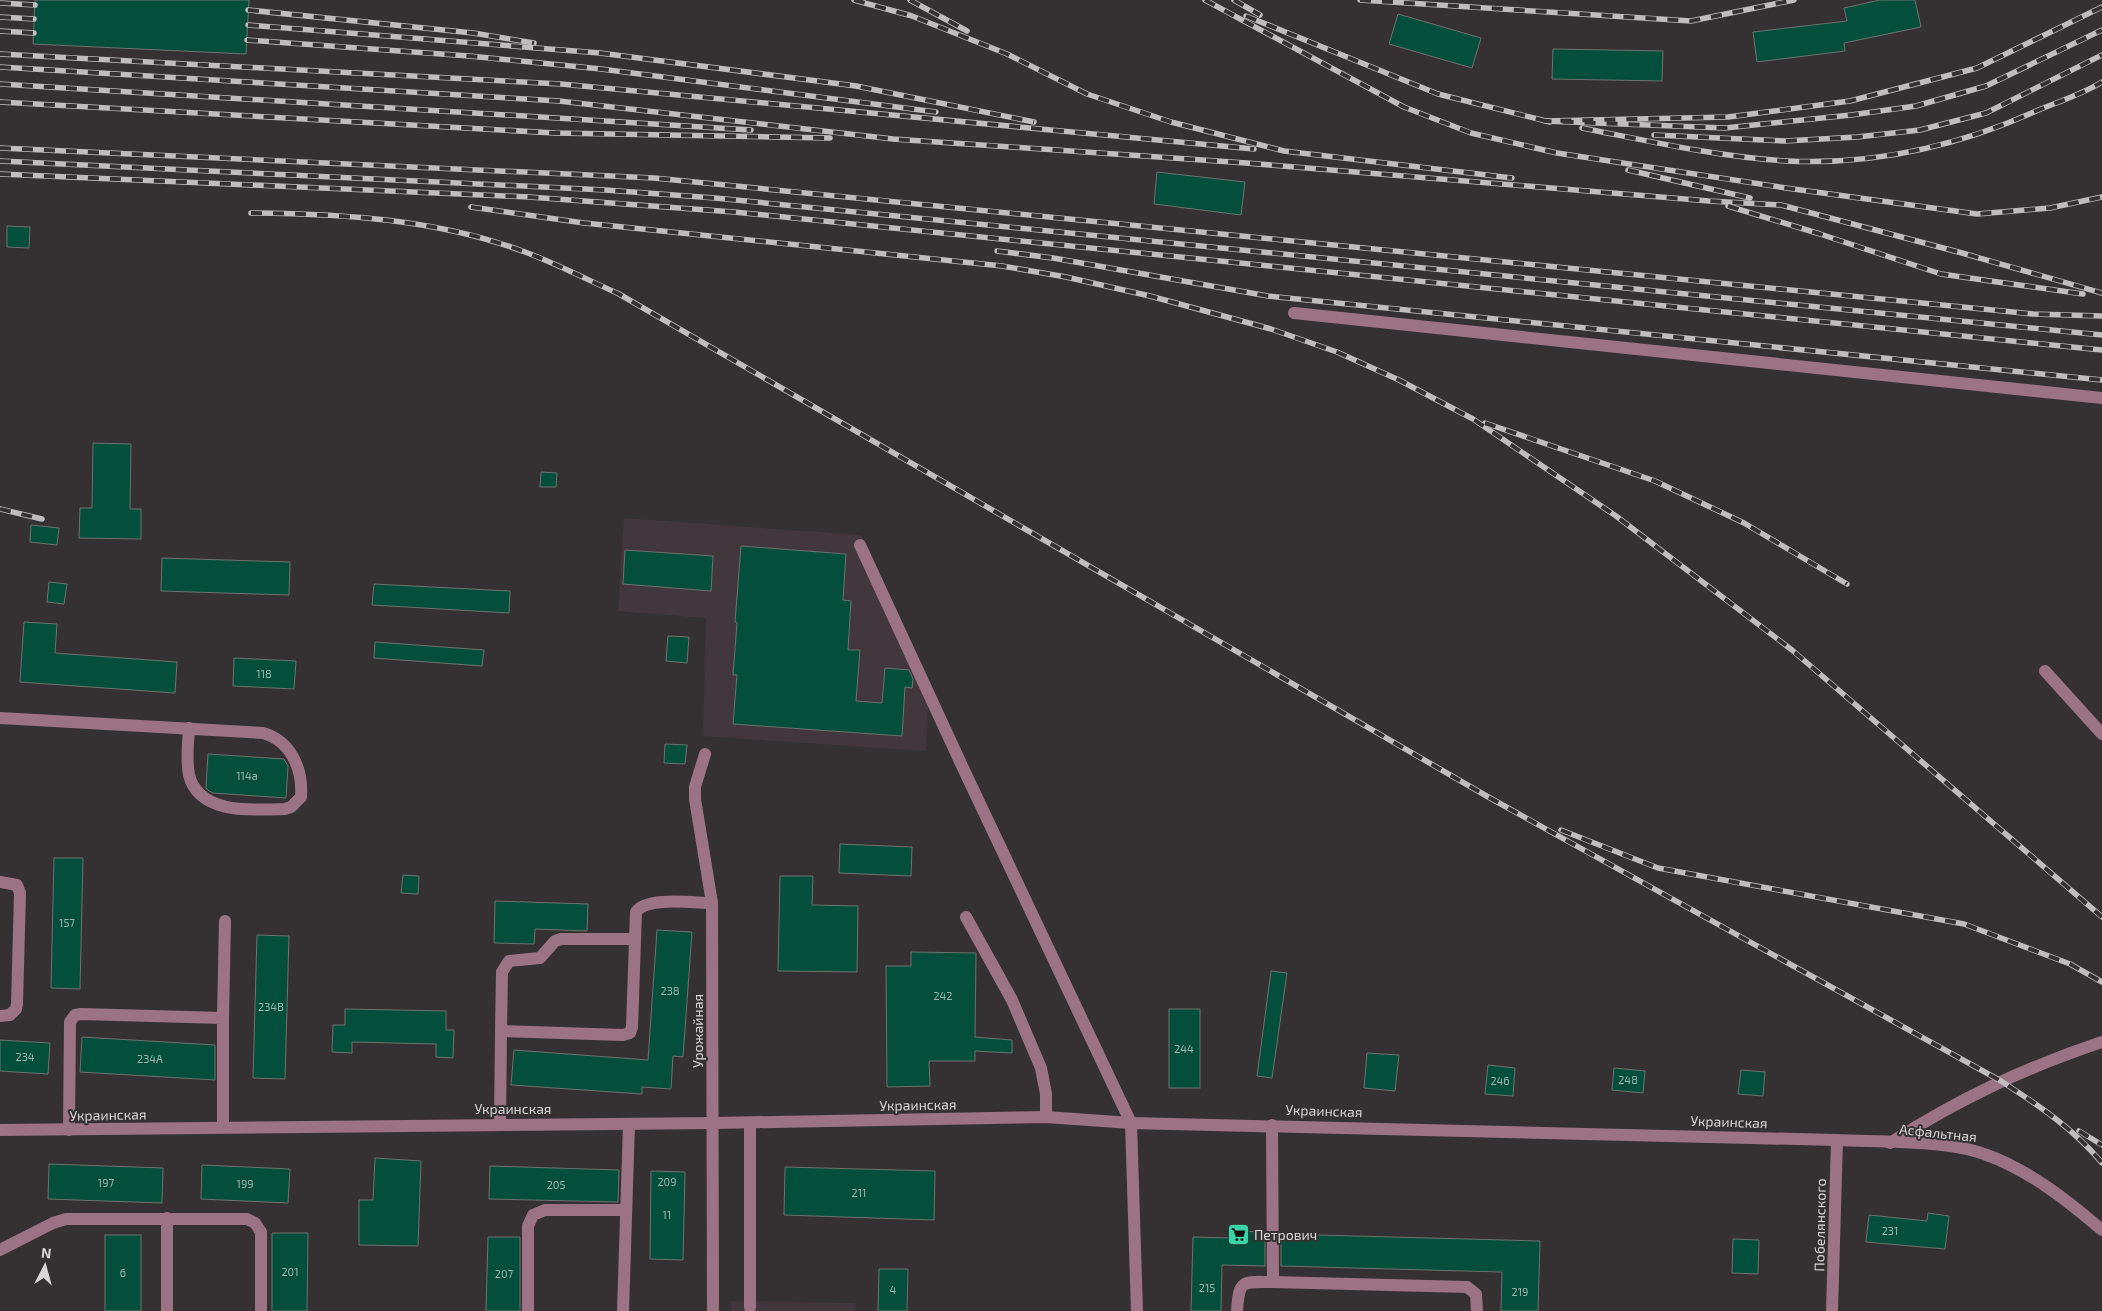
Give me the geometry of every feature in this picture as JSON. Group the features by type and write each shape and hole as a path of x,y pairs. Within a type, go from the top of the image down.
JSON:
{"street":[{"path":"1294,313 2102,398"},
{"path":"860,545 967,777 1131,1123 1137,1311"},
{"path":"2045,671 2102,734"},
{"path":"0,718 189,728 263,733 273,736 289,750 296,763 302,786 300,797 291,807 286,809 219,806 208,801 194,788 189,776 189,728"},
{"name":"Урожайная","path":"705,754 695,787 694,799 712,903 713,1311"},
{"path":"0,882 14,883 17,885 20,893 17,1004 16,1009 10,1016 0,1016"},
{"path":"501,1031 624,1035 630,1033 632,1027 636,912 646,903 712,903"},
{"path":"966,917 1012,1000 1041,1068 1046,1094 1046,1117"},
{"path":"223,1127 225,921"},
{"path":"500,1124 502,972 506,963 516,958 540,958 555,942 561,939 634,939"},
{"path":"69,1130 70,1026 72,1018 76,1015 223,1018"},
{"path":"1890,1143 1938,1113 2001,1081 2044,1062 2102,1042"},
{"name":"Украинская","path":"0,1130 750,1123 1046,1117 1131,1123 1837,1140"},
{"path":"750,1123 750,1307"},
{"path":"623,1311 629,1124"},
{"path":"1272,1125 1273,1282"},
{"name":"Асфальтная","path":"1837,1140 1949,1146 1983,1153 2010,1165 2072,1204 2102,1230"},
{"name":"Побелянского","path":"1832,1311 1837,1140"},
{"path":"528,1311 528,1226 533,1215 544,1210 626,1210"},
{"path":"167,1218 167,1311"},
{"path":"0,1250 53,1223 66,1219 247,1219 255,1223 261,1232 261,1311"},
{"path":"1237,1311 1238,1291 1247,1282 1467,1287 1476,1294 1477,1311"}],"shaded area":[{"path":"624,518 861,535 939,705 928,705 926,751 703,736 706,618 618,611"},
{"path":"731,1301 855,1303 855,1311 731,1311"}],"building":[{"path":"35,0 249,0 246,54 33,44"},
{"path":"1880,0 1915,0 1921,27 1844,43 1845,51 1757,62 1753,32 1847,21 1844,8"},
{"path":"1398,14 1481,38 1472,68 1389,44"},
{"path":"1553,49 1663,51 1662,81 1552,79"},
{"path":"1157,172 1245,182 1241,215 1154,204"},
{"path":"7,226 30,227 29,248 7,247"},
{"path":"93,443 131,444 130,509 141,509 141,539 79,538 80,508 92,508"},
{"path":"541,472 557,473 556,487 540,487"},
{"path":"31,525 59,528 57,545 30,542"},
{"path":"741,546 846,554 843,600 851,601 848,650 860,650 856,701 882,703 885,668 909,670 913,679 912,688 905,687 902,736 733,724 737,675 733,675 737,623 735,622"},
{"path":"625,550 713,556 711,591 623,584"},
{"path":"162,558 290,562 289,595 161,591"},
{"path":"49,582 67,584 64,604 47,602"},
{"path":"374,584 510,591 509,613 372,605"},
{"path":"24,622 57,624 55,653 177,662 175,693 20,682"},
{"path":"668,636 689,637 687,663 666,661"},
{"path":"375,642 484,650 482,666 374,658"},
{"path":"234,658 296,661 294,689 233,686"},
{"path":"665,744 687,745 685,764 664,763"},
{"path":"208,754 284,759 288,766 286,798 213,793 209,791 206,788"},
{"path":"840,844 912,847 911,876 839,873"},
{"path":"54,858 83,858 80,989 51,988"},
{"path":"403,875 419,876 418,894 401,893"},
{"path":"780,876 813,876 812,905 858,906 857,972 778,971"},
{"path":"495,901 588,904 587,931 535,929 534,944 494,943"},
{"path":"657,930 692,932 683,1057 673,1056 671,1089 642,1087 642,1094 511,1085 514,1050 648,1060"},
{"path":"257,935 289,936 285,1079 253,1078"},
{"path":"911,952 976,953 975,1037 1012,1040 1012,1053 975,1051 975,1061 929,1061 930,1086 887,1087 886,966 911,966"},
{"path":"1271,971 1287,973 1272,1078 1257,1076"},
{"path":"345,1009 446,1011 446,1030 454,1030 453,1058 436,1057 436,1044 352,1042 352,1053 332,1052 333,1025 345,1025"},
{"path":"1169,1009 1200,1009 1200,1088 1169,1088"},
{"path":"82,1037 215,1045 215,1080 80,1072"},
{"path":"0,1040 50,1043 48,1074 0,1071"},
{"path":"1367,1053 1399,1055 1395,1091 1364,1088"},
{"path":"1488,1065 1515,1068 1513,1096 1485,1094"},
{"path":"1614,1068 1645,1071 1643,1093 1612,1090"},
{"path":"1741,1070 1765,1072 1763,1096 1738,1094"},
{"path":"375,1158 421,1161 418,1246 359,1245 359,1200 373,1200"},
{"path":"49,1164 163,1168 162,1203 48,1199"},
{"path":"202,1165 290,1169 288,1203 201,1199"},
{"path":"490,1166 619,1170 618,1202 489,1199"},
{"path":"785,1167 935,1171 934,1220 784,1215"},
{"path":"651,1171 685,1172 683,1260 650,1259"},
{"path":"1928,1213 1949,1216 1945,1249 1866,1242 1869,1215 1927,1221"},
{"path":"1233,1231 1265,1232 1265,1266 1222,1265 1221,1311 1191,1311 1193,1237 1232,1238"},
{"path":"272,1233 308,1233 307,1311 272,1311"},
{"path":"1281,1234 1540,1241 1538,1311 1501,1311 1502,1272 1281,1266"},
{"path":"105,1235 141,1235 141,1311 105,1311"},
{"path":"488,1237 520,1237 520,1311 486,1311"},
{"path":"1733,1239 1759,1240 1758,1274 1732,1273"},
{"path":"879,1269 908,1269 907,1311 878,1311"}],"railway":[{"path":"854,0 912,16 1007,54 1087,94 1171,122 1284,151 1512,178"},
{"path":"910,0 967,31"},
{"path":"1205,0 1404,107 1471,133 1557,153 1786,188 1977,214 2050,208 2102,197"},
{"path":"1234,0 1260,15"},
{"path":"1360,0 1691,21 1794,0"},
{"path":"0,3 35,5"},
{"path":"2102,7 1977,68 1850,101 1728,117 1545,121 1725,128 1851,115 1916,106 1986,86 2102,30"},
{"path":"248,10 473,33 534,43"},
{"path":"1246,16 1438,94 1550,122"},
{"path":"0,17 34,19"},
{"path":"248,25 600,53 856,86 1034,122"},
{"path":"0,31 34,33"},
{"path":"247,40 469,56 601,69 936,112"},
{"path":"0,54 561,84 1254,149"},
{"path":"1654,135 1785,141 1857,137 1920,130 1986,113 2102,55"},
{"path":"0,67 559,101 893,139 1246,163 1709,201 1781,205 1962,253 2102,293"},
{"path":"1582,128 1735,156 1787,161 1851,160 1915,151 1976,134 2070,98 2102,82"},
{"path":"0,84 751,130"},
{"path":"0,102 555,133 830,138"},
{"path":"0,148 654,178 2033,314 2102,316"},
{"path":"0,161 605,190 715,198 2102,335"},
{"path":"1628,170 1750,198"},
{"path":"0,174 529,197 734,212 2102,350"},
{"path":"1728,206 1941,274 2083,294"},
{"path":"471,207 584,223 1002,266 1066,277 1150,296 1271,329 1337,352 1399,380 1473,419 1616,516 1792,650 2102,917"},
{"path":"251,213 321,215 390,220 458,232 525,252 619,294 1490,798 2001,1081 2067,1128 2102,1163"},
{"path":"997,251 1053,258 1268,296 2102,380"},
{"path":"1485,423 1655,481 1744,523 1847,584"},
{"path":"0,509 42,519"},
{"path":"1561,830 1658,868 1964,924 2070,964 2102,982"},
{"path":"2079,1131 2102,1145"}],"place":[{"name":"Петрович","path":"1238,1235"}]}
